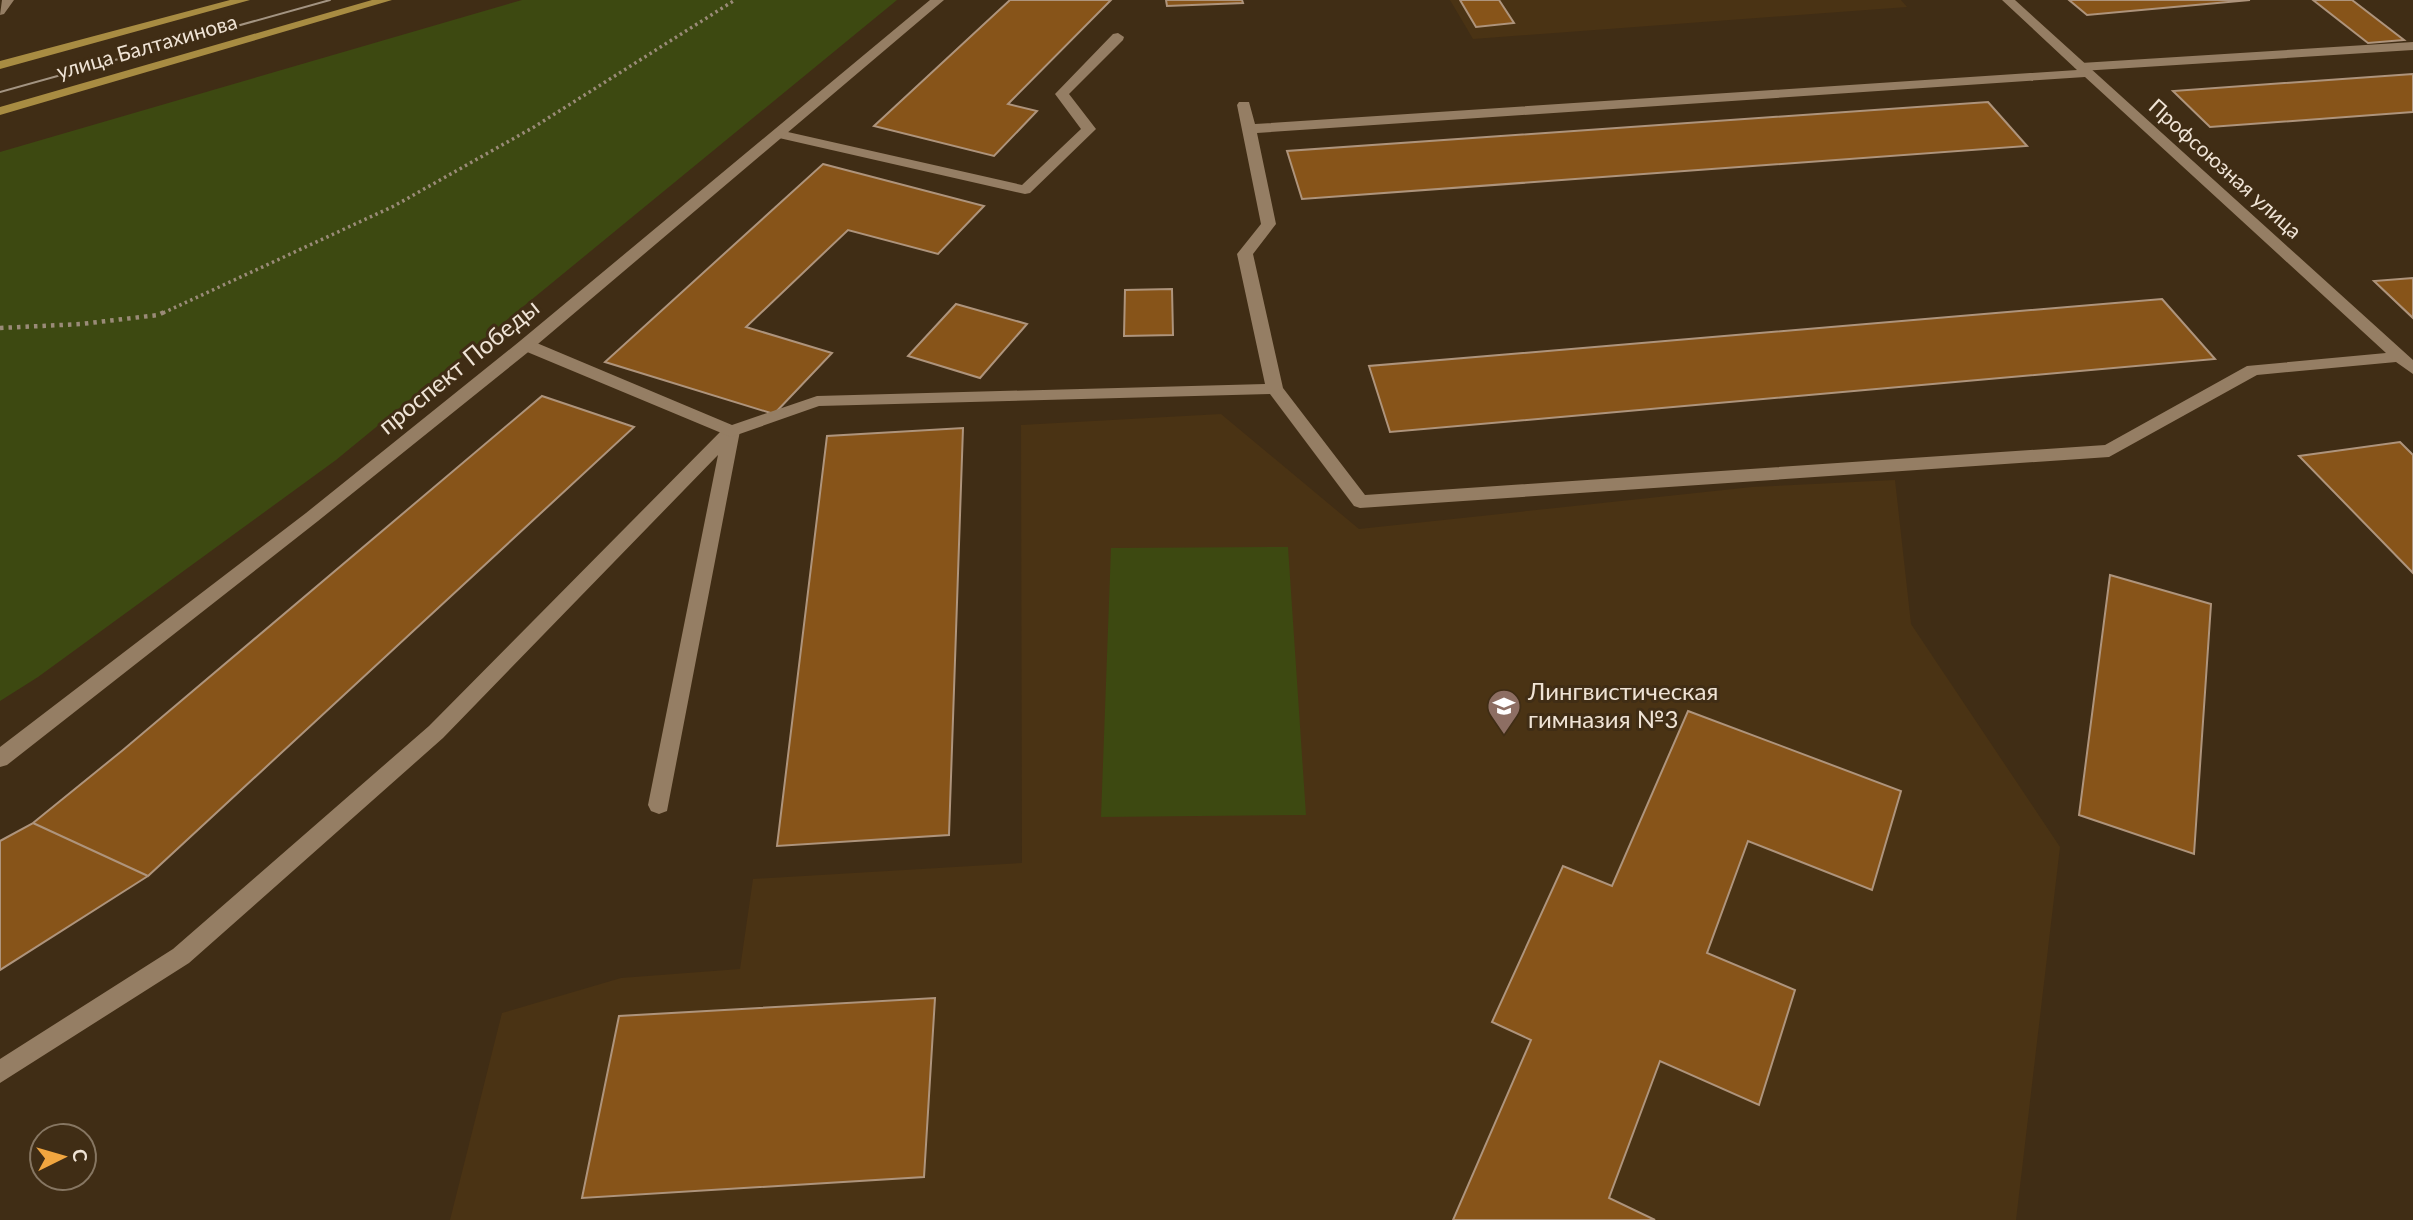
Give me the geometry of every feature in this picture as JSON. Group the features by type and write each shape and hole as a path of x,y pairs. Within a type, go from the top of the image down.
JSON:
{"main road":[{"name":"улица Балтахинова","path":"0,65 244,0"},
{"name":"улица Балтахинова","path":"0,111 386,0"}],"street":[{"path":"0,11 8,0"},
{"name":"проспект Победы","path":"0,759 312,517 526,345 938,0"},
{"name":"Профсоюзная улица","path":"2008,0 2413,369"},
{"path":"779,134 1025,190 1088,129 1062,94 1118,37"},
{"path":"1250,129 2413,46"},
{"path":"1244,105 1269,224 1245,254 1275,389 1360,502 2109,450 2253,370 2399,356"},
{"path":"526,345 731,431"},
{"path":"0,1072 181,956 436,732 731,431 817,401 1275,389"},
{"path":"659,805 731,431"}],"path":[{"path":"0,328 80,324 159,315 394,206 534,127 735,0"}],"shaded area":[{"path":"1450,0 1901,0 1907,7 1473,39"},
{"name":"Лингвистическая гимназия №3","path":"1221,414 1359,529 1752,487 1895,480 1911,624 2060,847 2016,1220 450,1220 502,1013 621,978 740,969 753,879 1022,863 1021,425"}],"green space":[{"path":"522,0 897,0 336,460 38,677 0,701 0,152"},
{"path":"1288,547 1306,815 1101,817 1111,548"}],"building":[{"path":"1010,0 1111,0 1008,104 1037,111 994,156 874,126"},
{"path":"1166,0 1242,0 1243,3 1167,6"},
{"path":"1460,0 1499,0 1514,23 1476,27"},
{"path":"2069,0 2250,0 2087,15"},
{"path":"2313,0 2352,0 2404,40 2368,43"},
{"path":"2413,74 2413,112 2210,127 2173,91"},
{"path":"1988,102 2027,146 1302,199 1287,151"},
{"path":"823,164 984,206 938,254 848,230 746,327 832,353 774,414 605,362"},
{"path":"2413,278 2413,318 2374,281"},
{"path":"1172,289 1173,335 1124,336 1125,290"},
{"path":"2162,299 2215,359 1390,432 1369,366"},
{"path":"956,304 1027,324 980,378 908,356"},
{"path":"542,396 634,427 148,876 33,823 123,750"},
{"path":"963,428 949,835 777,846 827,436"},
{"path":"2400,442 2413,455 2413,573 2299,456"},
{"path":"2110,575 2211,604 2194,854 2079,815"},
{"path":"1688,711 1901,791 1872,890 1748,841 1707,953 1795,990 1759,1105 1660,1061 1609,1198 1655,1220 1453,1220 1531,1040 1492,1022 1563,866 1612,886"},
{"path":"33,823 148,876 0,970 0,841"},
{"path":"935,998 924,1177 582,1198 619,1016"}],"tram line":[{"path":"0,92 330,0"}],"place":[{"name":"Лингвистическая гимназия №3","path":"1504,736"}]}
